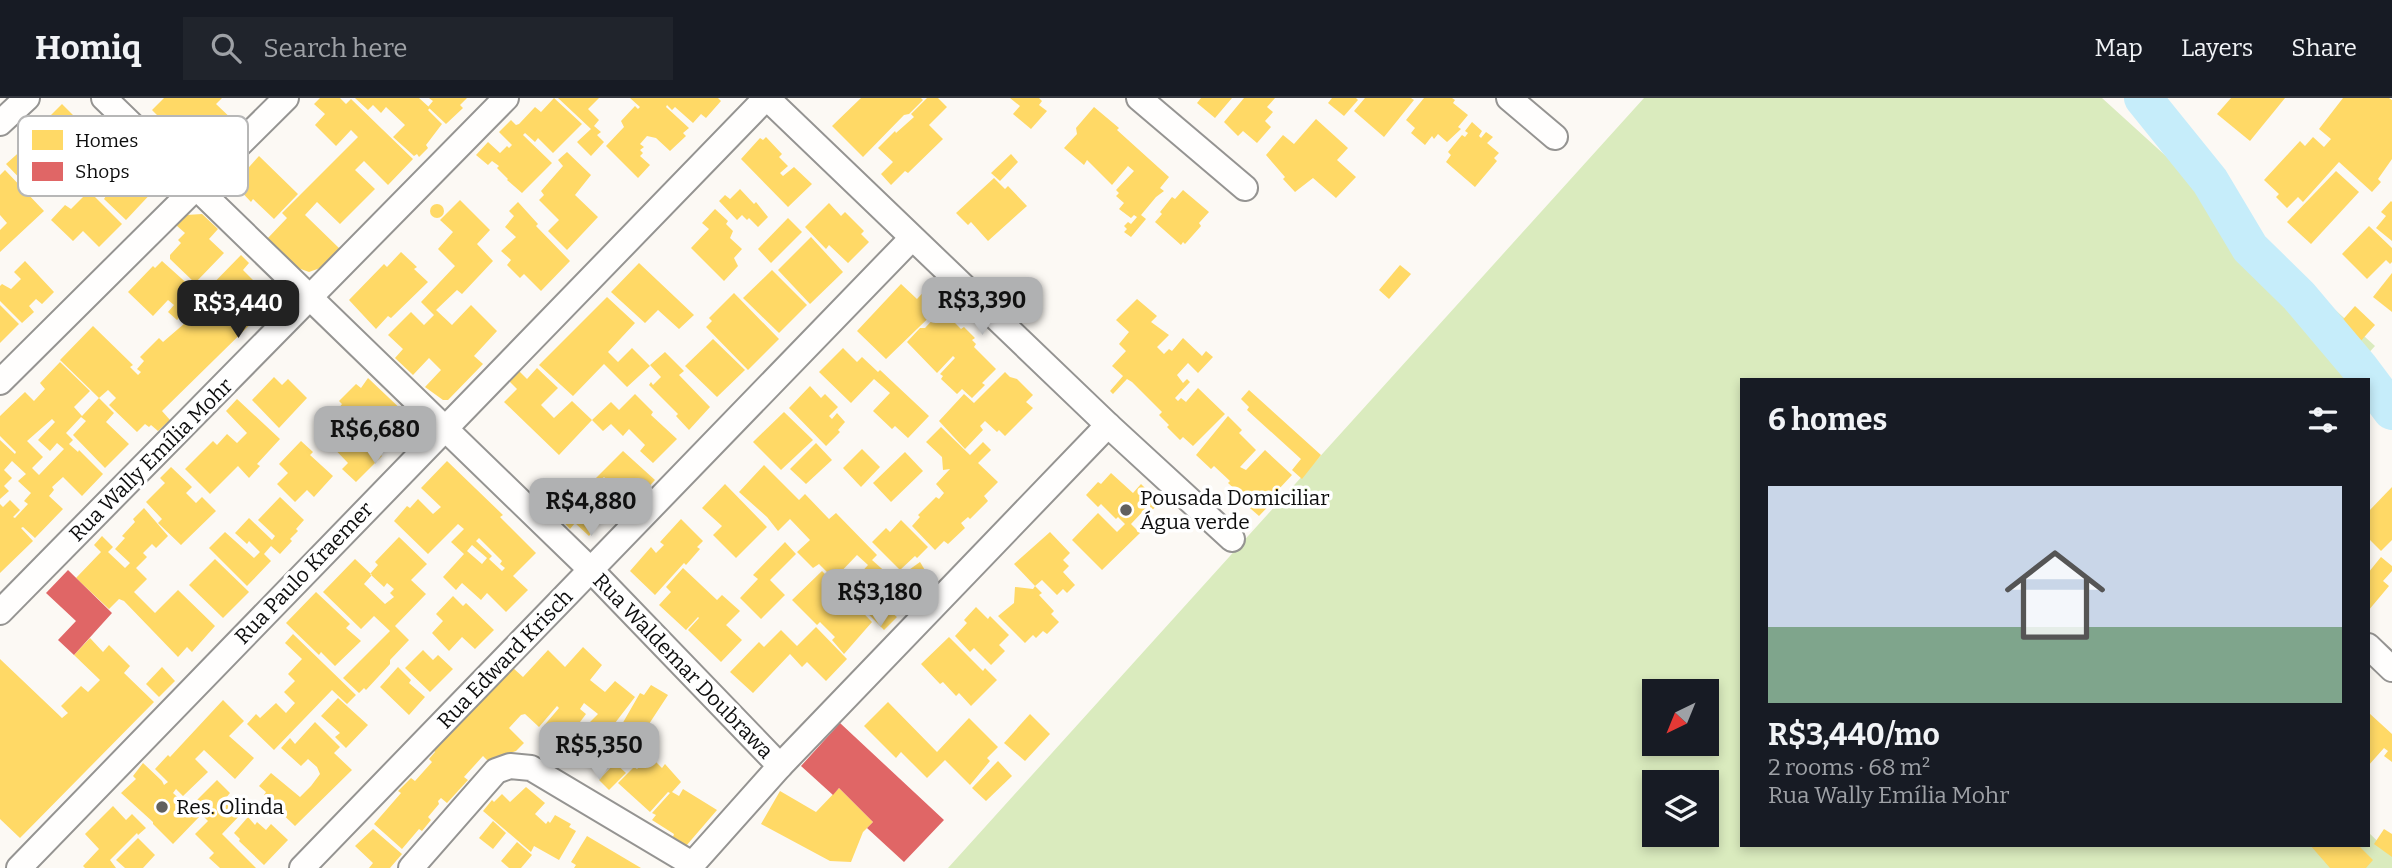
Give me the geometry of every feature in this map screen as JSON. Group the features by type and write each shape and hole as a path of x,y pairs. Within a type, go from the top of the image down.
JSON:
{"street":[{"path":"0,124 27,98"},
{"name":"Rua Waldemar Doubrawa","path":"104,98 123,116"},
{"path":"248,136 286,98"},
{"name":"Rua Wally Emília Mohr","path":"0,612 506,98"},
{"path":"766,98 1108,425 1232,539"},
{"name":"Rua Paulo Kraemer","path":"19,868 766,98"},
{"path":"1139,98 1245,188"},
{"path":"1509,98 1555,137"},
{"path":"0,382 188,196"},
{"name":"Rua Waldemar Doubrawa","path":"206,196 591,570 780,765"},
{"name":"Rua Edward Krisch","path":"302,868 912,238"},
{"path":"411,868 496,771 510,766 531,768 690,866 780,765 1108,425"},
{"path":"2370,648 2392,669"}],"green space":[{"path":"1644,98 2102,98 2375,346 2346,378 1740,378 1740,847 2370,847 2370,834 2392,855 2392,868 948,868"}],"building: Homes":[{"path":"164,98 222,98 216,104 229,116 158,116 152,110"},
{"path":"320,98 340,98 346,104 351,99 413,159 388,185 364,161 355,170 375,189 340,224 317,202 305,215 340,249 323,267 309,272 298,268 267,239 287,218 282,213 358,137 351,130 336,146 315,125 325,114 314,104"},
{"path":"355,98 419,98 442,124 426,145 428,148 419,157 417,154 414,156 393,137 405,125 386,107 381,113 373,105 368,110"},
{"path":"429,98 467,98 460,105 463,108 446,124 428,107 433,101"},
{"path":"554,98 582,124 553,153 538,138 535,142 525,133 523,135 552,163 522,193 507,180 497,168 499,166 492,161 488,165 476,155 488,142 500,153 507,146 509,148 512,145 499,132 511,120 516,125 519,124 535,107 541,112"},
{"path":"558,98 599,98 588,109 599,120 594,126 601,132 597,135 604,142 591,156 577,142 591,129"},
{"path":"630,98 718,98 721,101 706,118 701,114 693,123 675,107 672,110 667,105 666,107 689,128 683,133 686,136 670,151 656,138 647,136 640,144 644,147 640,150 643,153 640,156 650,165 638,178 606,146 624,127 621,121 635,106 638,109 640,107"},
{"path":"861,98 923,100 909,114 904,115 863,157 832,126"},
{"path":"927,98 938,98 947,107 929,125 943,139 908,173 905,171 891,185 881,174 893,162 878,148 914,117 911,114"},
{"path":"1010,98 1039,98 1042,101 1039,105 1047,111 1031,129 1013,114 1020,106"},
{"path":"1201,98 1232,98 1215,118 1197,103"},
{"path":"1244,98 1275,98 1267,107 1273,112 1265,121 1271,127 1257,143 1243,131 1238,136 1224,122"},
{"path":"1332,98 1358,100 1344,116 1328,103"},
{"path":"1365,98 1414,100 1384,137 1354,111"},
{"path":"1424,98 1452,98 1455,100 1453,103 1468,115 1458,127 1461,129 1447,142 1438,134 1434,139 1432,136 1425,145 1411,133 1415,128 1406,120"},
{"path":"2231,98 2285,98 2250,141 2217,114"},
{"path":"2343,98 2392,100 2392,159 2378,179 2381,182 2372,192 2339,162 2303,202 2298,197 2287,208 2276,197 2279,194 2264,180 2300,141 2305,146 2313,137 2324,147 2331,139 2319,129"},
{"path":"62,104 74,116 50,116"},
{"path":"1094,107 1169,177 1160,188 1164,191 1141,215 1146,219 1131,237 1124,232 1127,229 1124,226 1128,222 1131,224 1137,217 1134,215 1131,218 1119,209 1124,203 1116,196 1119,193 1116,190 1134,171 1128,166 1112,185 1087,160 1084,165 1064,148 1077,134 1076,128"},
{"path":"1316,119 1348,148 1337,160 1356,177 1336,198 1313,178 1295,192 1266,155 1283,135 1294,144"},
{"path":"1472,122 1482,131 1479,136 1481,138 1486,132 1493,137 1487,143 1499,153 1494,158 1497,161 1475,187 1446,162 1451,155 1448,152 1462,135 1465,137 1468,133 1465,131"},
{"path":"766,137 782,154 779,157 788,166 780,173 783,176 794,167 812,184 788,207 741,159 760,138 763,140"},
{"path":"567,152 591,175 575,195 598,217 567,250 548,231 559,220 539,200 544,195 541,191 563,166 558,160"},
{"path":"18,153 18,177 6,164"},
{"path":"1011,154 1018,162 1000,181 991,173"},
{"path":"259,156 298,194 274,219 253,199 251,202 245,196 248,196 248,168"},
{"path":"5,170 18,184 18,196 30,196 44,211 0,252 0,230 7,223 0,215 0,175"},
{"path":"2336,171 2359,192 2311,244 2287,222"},
{"path":"994,178 1005,189 1008,186 1027,206 988,241 971,222 968,225 956,213"},
{"path":"740,189 754,204 756,202 768,217 758,227 742,215 737,220 719,201 725,195 730,199"},
{"path":"1183,190 1209,212 1199,223 1201,226 1181,245 1155,222 1172,197 1175,199"},
{"path":"84,196 94,196 122,224 99,247 83,231 73,241 51,220 65,205 71,209"},
{"path":"106,196 148,196 126,220 104,199"},
{"path":"460,200 490,230 477,244 493,261 462,294 457,290 436,310 452,325 471,305 497,331 474,356 483,364 448,400 443,400 425,387 441,370 429,358 413,375 395,358 403,349 388,335 411,312 424,325 434,315 421,302 455,266 438,249 453,232 440,220"},
{"path":"2391,201 2392,241 2376,228 2386,216 2381,212"},
{"path":"518,202 538,224 536,226 570,261 541,291 524,274 520,278 507,265 511,260 501,251 516,237 505,227 514,216 509,211"},
{"path":"829,203 841,216 845,212 864,231 861,234 869,242 848,263 829,245 826,249 805,227"},
{"path":"437,204 442,206 442,216 437,218 432,216 430,211 432,206"},
{"path":"715,209 728,221 726,224 733,231 730,238 742,249 734,258 738,266 724,281 691,248 709,229 702,223"},
{"path":"202,214 218,229 209,239 224,253 195,283 170,259 170,255 181,243 178,240 185,233 176,225 186,215"},
{"path":"788,218 802,232 771,263 758,249"},
{"path":"2369,226 2392,248 2392,262 2390,264 2386,260 2367,279 2342,254"},
{"path":"811,237 843,272 810,304 778,270"},
{"path":"401,252 428,282 376,329 349,300 384,264 387,267"},
{"path":"241,255 249,263 243,270 274,301 162,411 170,420 158,431 145,424 137,432 109,405 116,398 108,390 99,398 60,360 93,326 133,365 130,367 138,375 141,372 137,369 144,361 140,357 159,338 163,342 185,323 180,317 177,320 168,312 174,305 168,300 153,316 128,292 153,266 155,268 162,261 201,296","holes":["217,296 227,305 219,314 209,304"]},
{"path":"25,261 54,292 42,304 36,299 29,306 34,312 22,323 0,301 0,286 2,284 11,289 21,279 14,272"},
{"path":"639,263 694,315 679,329 658,310 645,323 611,292"},
{"path":"1400,265 1411,274 1389,299 1379,290"},
{"path":"772,270 807,305 779,333 743,298"},
{"path":"2392,273 2392,312 2373,297"},
{"path":"901,284 917,299 931,284 947,300 886,359 857,331"},
{"path":"734,293 779,339 748,370 706,327 712,321 709,318"},
{"path":"607,297 635,323 608,352 618,362 632,348 650,366 627,387 604,364 573,396 539,365"},
{"path":"1137,299 1157,316 1151,322 1169,335 1157,347 1164,354 1169,349 1172,351 1183,338 1202,356 1206,351 1213,357 1198,373 1188,363 1177,375 1183,383 1187,379 1190,382 1175,398 1178,401 1181,398 1186,402 1198,388 1225,414 1193,446 1183,437 1180,440 1167,427 1169,425 1159,415 1162,412 1132,382 1127,379 1113,394 1110,391 1123,376 1112,366 1126,351 1119,344 1129,332 1116,320"},
{"path":"0,305 19,324 0,343"},
{"path":"2355,306 2375,325 2359,343 2338,325"},
{"path":"942,310 961,329 964,327 975,338 972,340 976,344 974,347 996,369 972,398 962,389 957,394 941,379 943,376 940,374 955,358 953,356 937,373 907,342"},
{"path":"713,339 745,370 717,397 685,366"},
{"path":"843,348 857,362 862,357 878,372 880,370 929,416 908,438 895,426 892,429 873,411 890,393 874,379 851,403 819,372"},
{"path":"665,352 684,371 679,375 710,407 689,430 676,416 678,414 649,385 651,382 653,385 661,377 650,365"},
{"path":"60,362 90,391 74,407 82,416 99,398 114,413 106,422 129,444 105,468 73,435 86,421 81,417 66,433 73,440 69,444 78,452 79,450 103,474 82,496 63,477 52,487 54,490 49,496 63,509 35,538 21,528 33,541 0,573 0,504 3,507 10,500 20,510 13,517 15,518 28,504 24,501 31,493 18,481 26,474 12,461 4,470 12,478 4,486 9,491 0,499 0,440 15,454 16,452 0,436 0,416 25,392 34,401 45,389 40,383","holes":["52,419 55,422 38,440 50,451 57,443 64,449 39,475 32,468 43,457 27,441"]},
{"path":"537,368 558,388 541,405 554,418 572,401 592,420 559,455 504,402 517,389 509,381 519,371 527,379"},
{"path":"1005,372 1017,379 1033,395 1026,402 1033,408 1005,436 985,421 980,426 983,430 965,449 939,421 964,394 974,403"},
{"path":"274,377 282,385 288,379 307,398 279,428 252,400"},
{"path":"368,378 407,415 400,421 403,424 380,449 339,408 342,404 339,401 356,384 361,388"},
{"path":"810,386 821,398 825,394 838,407 829,416 832,419 837,413 845,422 838,430 840,432 826,446 789,408"},
{"path":"1249,390 1321,455 1302,479 1292,470 1301,459 1247,410 1249,407 1241,399"},
{"path":"635,394 653,412 651,415 677,439 653,463 640,451 645,445 629,429 623,436 611,424 603,431 592,420 611,402 619,410"},
{"path":"237,399 280,439 257,464 260,466 249,478 238,466 210,494 185,469 213,441 217,445 227,434 237,443 247,433 226,411"},
{"path":"784,412 813,440 781,470 753,442"},
{"path":"1228,416 1242,430 1239,433 1256,450 1240,467 1246,470 1265,450 1292,475 1278,490 1281,493 1259,516 1235,495 1238,492 1228,483 1230,481 1214,466 1211,469 1196,455"},
{"path":"343,421 382,456 356,482 342,469 348,463 325,439"},
{"path":"941,427 970,455 983,442 991,450 978,463 998,482 984,496 988,501 970,519 968,517 961,523 965,528 948,544 944,541 935,550 912,526 920,517 918,515 936,497 939,499 944,493 936,484 950,469 943,470 942,457 926,442"},
{"path":"301,441 313,452 310,455 333,476 314,497 307,490 295,502 277,484 288,473 279,464"},
{"path":"816,443 832,460 806,484 790,469"},
{"path":"862,449 880,467 861,487 843,468"},
{"path":"623,451 655,480 632,505 623,496 622,490 617,486 615,488 604,477 598,483 603,488 606,484 620,502 610,512 603,506 593,516 600,523 589,536 575,523 570,529 558,516"},
{"path":"905,452 923,471 891,502 873,483"},
{"path":"447,461 503,515 500,517 536,553 513,576 528,590 506,612 487,593 481,600 462,583 456,590 443,577 464,554 451,542 464,529 458,524 428,554 394,521 407,506 410,508 418,499 433,514 441,507 421,488","holes":["479,538 502,561 500,564 505,568 502,571 489,559 492,556 476,541","472,545 487,558 482,564 467,551"]},
{"path":"764,465 799,500 805,494 829,519 836,513 877,555 872,560 907,591 886,608 897,617 884,630 836,581 847,570 855,579 868,565 857,555 834,579 819,564 813,568 797,552 810,540 790,519 778,531 767,517 739,492"},
{"path":"171,467 192,487 186,493 196,503 202,497 216,511 181,545 158,523 162,519 146,502 165,483 160,478"},
{"path":"1111,473 1133,493 1141,484 1160,503 1150,512 1146,508 1131,524 1140,533 1102,570 1072,540 1098,513 1117,532 1125,524 1101,504 1098,507 1086,495"},
{"path":"725,484 767,527 736,558 713,535 722,526 702,508"},
{"path":"2392,487 2392,540 2381,551 2370,540 2370,510"},
{"path":"280,497 304,520 290,539 292,541 280,554 271,546 264,554 271,561 247,586 209,548 225,532 254,558 260,552 249,541 247,544 235,533 249,518 272,540 275,536 258,520"},
{"path":"144,508 168,536 156,548 152,544 143,553 147,557 136,568 147,579 134,592 155,613 178,590 215,626 192,652 187,647 178,657 124,601 119,599 109,609 76,578 101,552 94,545 102,536 113,547 108,552 125,568 130,563 115,549 125,538 122,536 135,522 133,519"},
{"path":"681,519 703,541 697,547 700,549 686,565 684,563 655,595 630,571 651,547 656,553 664,545 660,542"},
{"path":"901,520 928,547 900,570 872,542 886,528 890,532"},
{"path":"1050,532 1070,553 1063,560 1069,566 1063,572 1075,585 1067,593 1063,589 1057,595 1042,580 1035,586 1014,564"},
{"path":"399,537 427,564 411,580 426,594 395,626 409,640 366,690 364,688 359,693 343,678 390,631 374,616 361,629 323,592 355,559 370,574 378,565 375,562","holes":["372,575 384,587 387,583 394,589 390,593 394,597 385,604 364,584"]},
{"path":"785,542 796,554 770,580 785,595 761,619 740,598 758,579 753,575"},
{"path":"2381,557 2392,566 2392,571 2383,581 2389,586 2370,609 2370,571"},
{"path":"215,559 249,592 223,618 189,585"},
{"path":"920,562 928,575 918,585 906,572"},
{"path":"683,568 717,600 722,595 740,611 726,625 742,640 721,662 688,630 698,617 686,630 659,605 671,592 666,587"},
{"path":"822,571 872,622 844,654 832,640 835,637 820,622 817,625 792,600"},
{"path":"1035,586 1042,593 1039,595 1054,611 1051,614 1059,622 1047,634 1043,631 1036,638 1033,635 1025,643 998,616 1014,603 1015,587 1033,589"},
{"path":"316,592 350,624 346,628 361,641 335,666 321,652 319,655 286,623"},
{"path":"453,596 463,606 466,603 494,630 475,649 462,637 449,651 432,633 443,621 436,614"},
{"path":"976,607 988,619 990,616 1009,635 999,645 1005,651 991,665 974,648 970,652 955,636"},
{"path":"816,627 847,659 826,681 807,662 802,667 790,654 753,693 730,672 759,642 764,647 781,630 797,646"},
{"path":"293,634 356,695 347,704 332,690 274,750 247,724 256,714 260,718 276,703 286,713 295,703 284,692 295,681 288,674 302,659 285,643"},
{"path":"949,637 983,671 985,668 997,680 971,706 959,693 956,696 943,682 940,684 921,664"},
{"path":"90,638 103,652 109,645 130,666 124,673 154,702 20,838 0,819 0,659 62,718 68,713 61,706 81,686 88,692 100,680 74,655"},
{"path":"583,647 602,665 590,680 605,692 615,681 635,697 615,723 619,727 610,741 599,734 581,768 552,752 561,736 542,728 559,708 557,706 539,727 525,714 521,715 509,728 524,743 516,751 488,761 483,756 464,777 468,780 447,803 441,798 438,801 439,804 428,817 431,820 422,831 419,829 402,849 374,824 401,793 398,791 411,778 415,781 432,762 429,759 435,752 433,749 512,667 523,677 548,650 565,667","holes":["584,703 598,714 586,726 580,722 586,714 580,709"]},
{"path":"423,650 433,660 438,655 453,669 430,692 405,668"},
{"path":"162,667 175,681 159,697 146,684"},
{"path":"398,667 411,680 409,683 425,697 409,715 380,687"},
{"path":"651,685 668,695 630,753 621,747 625,737 619,734 621,726 640,693 644,695"},
{"path":"338,698 368,725 346,748 335,737 340,733 321,716"},
{"path":"223,700 244,721 229,736 254,758 235,779 204,750 195,759 208,772 183,796 176,789 173,793 199,817 173,844 121,793 136,779 133,776 143,763 164,785 168,782 155,769 168,755 170,757"},
{"path":"888,702 937,752 969,718 998,747 987,758 990,761 970,785 945,760 927,778 901,752 896,758 864,726"},
{"path":"1030,714 1050,734 1025,761 1004,743"},
{"path":"2370,714 2392,734 2392,762 2384,756 2388,751 2384,748 2370,764"},
{"path":"315,722 340,747 334,753 352,770 295,826 272,804 264,795 266,792 259,786 271,773 300,797 311,786 320,774 317,767 308,759 301,766 281,748 290,738 295,744"},
{"path":"647,759 662,768 665,764 681,782 672,792 679,796 683,789 717,810 686,846 673,837 674,834 652,820 656,815 652,813 670,793 668,792 650,812 618,783 634,767 637,769"},
{"path":"998,761 1012,776 986,801 972,788"},
{"path":"615,763 626,773 609,790 599,780"},
{"path":"217,780 230,793 225,799 242,813 222,834 256,868 220,868 209,858 214,853 195,834 208,821 192,805"},
{"path":"526,787 545,803 535,814 546,824 548,821 550,823 555,815 571,824 569,827 576,831 559,860 534,846 531,852 483,811 492,800 494,802 502,794 510,802"},
{"path":"839,788 873,822 863,832 851,862 830,861 761,824 780,791 816,812"},
{"path":"113,806 126,820 132,814 146,828 138,835 137,833 110,860 116,868 85,868 83,866 99,849 85,834"},
{"path":"248,817 255,825 257,822 266,830 271,824 288,840 264,865 234,833"},
{"path":"493,821 506,833 493,849 479,838"},
{"path":"373,829 402,854 390,868 369,868 373,863 355,846"},
{"path":"2384,829 2392,834 2392,857 2374,844"},
{"path":"587,836 641,868 574,868 576,865 571,862"},
{"path":"138,838 155,855 143,868 125,868 116,860"},
{"path":"517,842 532,855 521,868 509,868 501,861"},
{"path":"2312,847 2360,847 2373,860 2366,868 2330,868"}],"building: Shops":[{"path":"68,570 112,613 74,655 58,640 76,621 46,593"},
{"path":"840,723 944,820 904,862 867,828 873,822 839,788 833,795 801,766"}],"waterway":[{"path":"2143,98 2210,181 2250,248 2299,296 2367,378"},
{"path":"2370,382 2392,411"}],"place":[{"name":"Pousada Domiciliar Água verde","path":"1126,510"},
{"name":"Res. Olinda","path":"162,807"}]}
